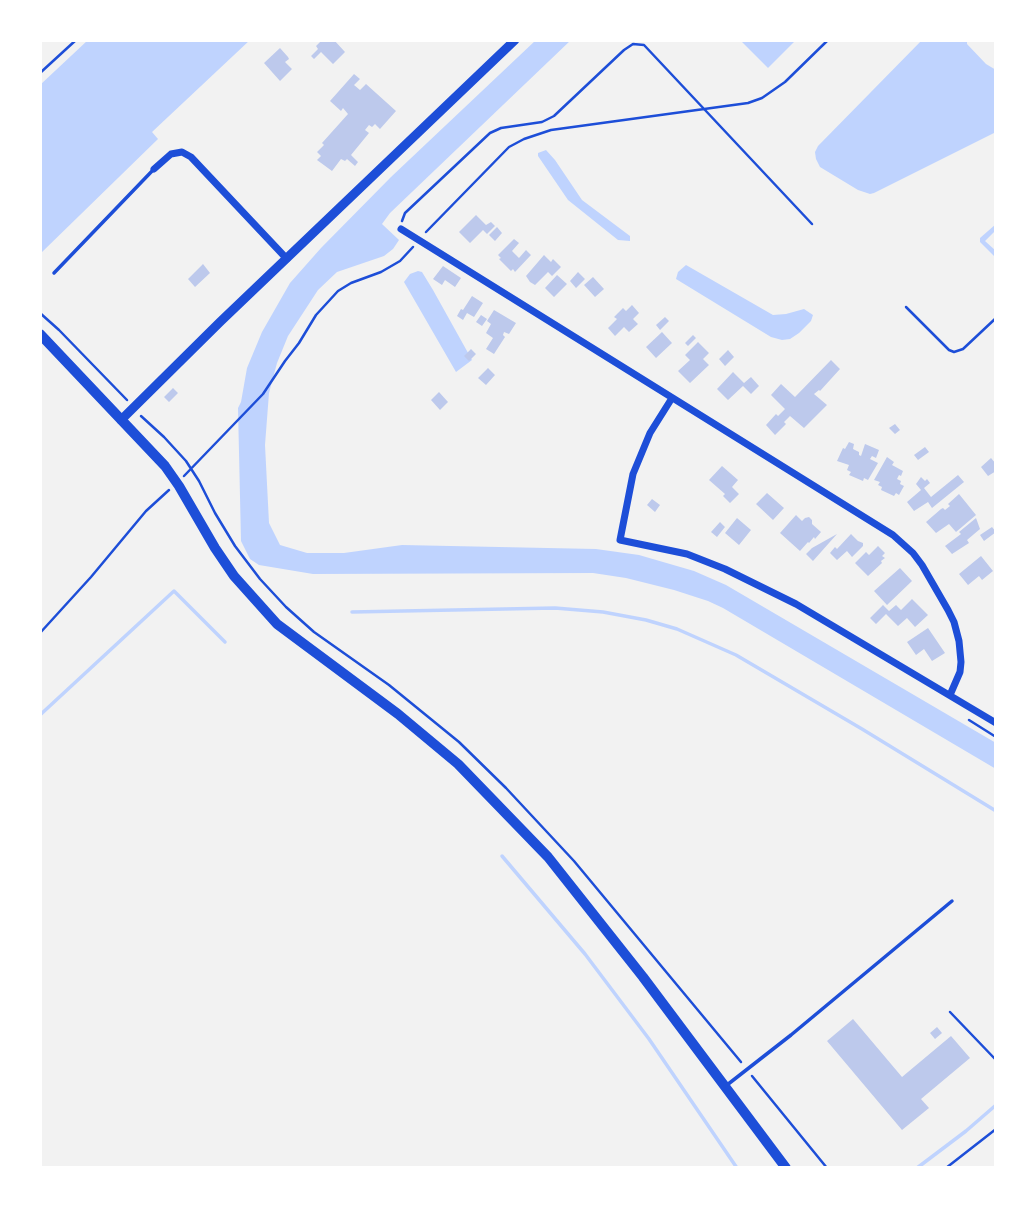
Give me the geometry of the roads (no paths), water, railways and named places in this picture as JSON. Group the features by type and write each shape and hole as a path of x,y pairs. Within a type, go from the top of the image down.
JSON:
{"main road":[{"path":"40,334 157,457 177,482 234,576 277,624 398,713 458,764 548,857 643,977 786,1168"}],"street":[{"path":"121,420 515,40"},
{"path":"154,169 171,154 182,152 191,156 287,259"},
{"path":"401,229 893,535 913,553 930,577 957,632 961,652 960,672 950,695"},
{"path":"671,398 650,433 634,474 620,540 687,554 725,569 796,604 996,723"}],"lane":[{"path":"54,272 154,169"},
{"path":"725,1087 953,901"}],"water":[{"path":"88,40 250,40 152,132 158,139 40,254 40,85"},
{"path":"536,40 571,40 390,213 382,224 399,240 393,249 384,256 337,272 318,290 288,336 269,393 265,445 269,523 280,545 307,553 344,553 402,545 596,549 639,555 694,571 726,585 996,743 996,769 723,608 674,590 593,573 313,574 259,565 250,559 241,541 238,408 247,368 262,332 290,283 321,248 391,177"},
{"path":"740,40 796,40 768,68"},
{"path":"922,40 967,40 967,44 986,64 996,70 996,132 874,193 858,190 820,167 815,152"},
{"path":"546,150 582,200 630,236 630,241 618,240 568,200 538,156 538,153"},
{"path":"996,224 996,230 985,241 996,251 996,258 980,242 980,238"},
{"path":"686,265 773,315 804,309 813,315 811,321 790,339 771,337 676,279 678,272"},
{"path":"422,272 433,290 472,360 456,372 404,282 410,274"}],"waterway":[{"path":"40,715 174,591 225,642"},
{"path":"352,612 555,608 603,612 677,629 736,655 996,811"},
{"path":"502,856 585,954 649,1039 737,1168"},
{"path":"917,1168 996,1105"}]}
